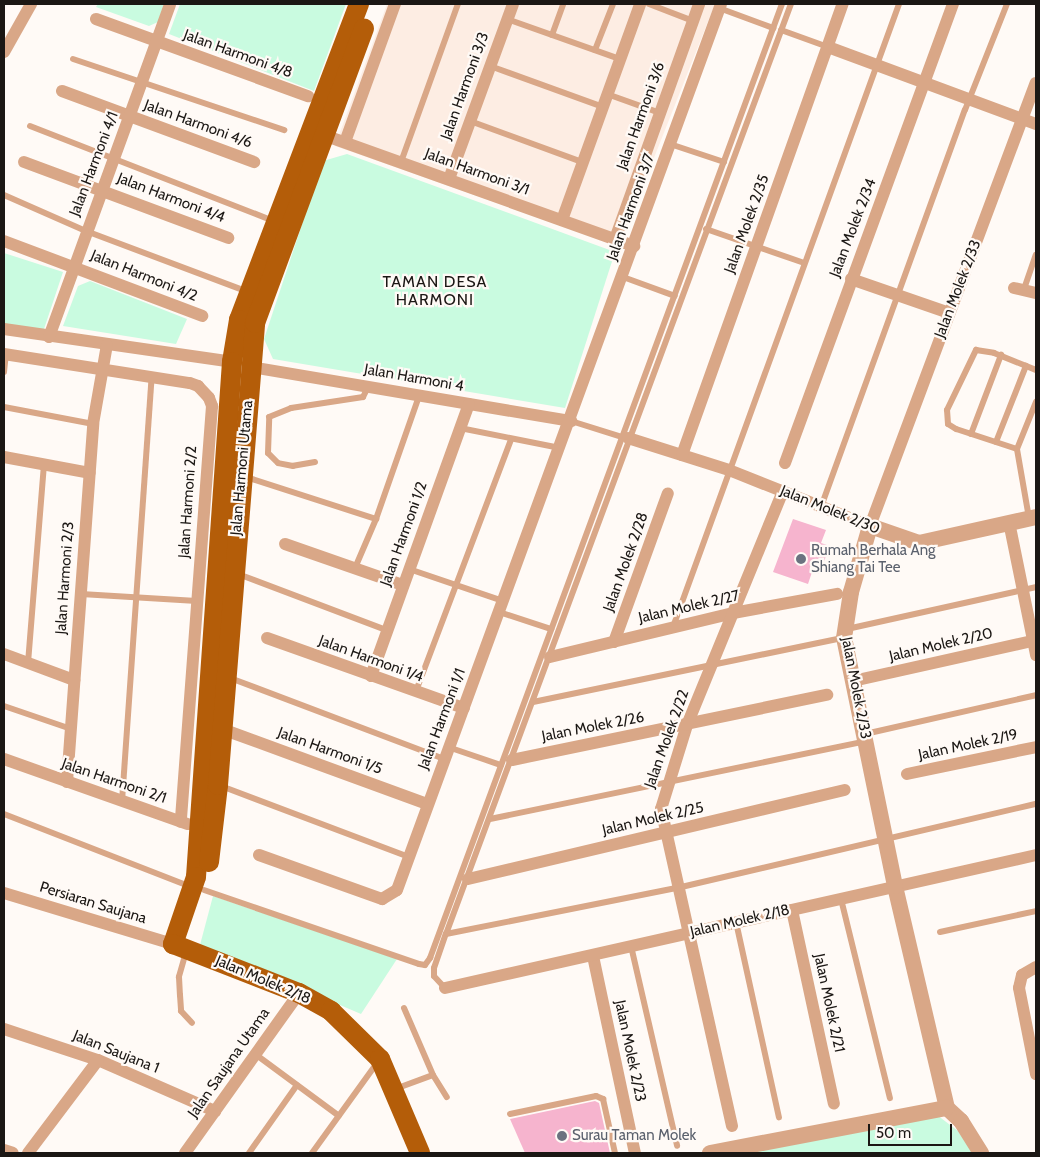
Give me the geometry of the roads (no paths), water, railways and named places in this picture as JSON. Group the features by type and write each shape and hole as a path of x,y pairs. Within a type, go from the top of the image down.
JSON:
{"main road":[{"name":"Jalan Harmoni Utama","path":"207,832 218,785 240,475 255,324 359,4"},
{"name":"Jalan Harmoni Utama","path":"180,947 199,889 207,832 232,362 239,320 275,221 317,132 373,4"},
{"name":"Jalan Molek 2/18","path":"180,947 299,993 331,1011 380,1059 420,1153"}],"street":[{"path":"4,52 31,4"},
{"name":"Jalan Harmoni 4/1","path":"49,337 170,4"},
{"path":"345,142 395,4"},
{"name":"Jalan Harmoni 3/3","path":"449,179 512,4"},
{"path":"562,220 640,4"},
{"name":"Jalan Harmoni 3/6","path":"615,239 699,4"},
{"name":"Jalan Molek 2/35","path":"682,455 843,4"},
{"name":"Jalan Molek 2/34","path":"785,463 953,4"},
{"name":"Jalan Harmoni 3/7","path":"571,421 720,6"},
{"name":"Jalan Harmoni 4/8","path":"96,19 308,96"},
{"path":"828,47 1036,124"},
{"name":"Jalan Molek 2/33","path":"947,1108 895,886 845,634 851,592 870,526 1036,83"},
{"name":"Jalan Harmoni 4/6","path":"62,91 254,162"},
{"name":"Jalan Harmoni 3/1","path":"317,132 634,246"},
{"name":"Jalan Harmoni 4/4","path":"24,162 102,189 228,238"},
{"name":"Jalan Harmoni 4/2","path":"4,241 74,265 202,316"},
{"path":"852,279 949,313"},
{"path":"1019,288 1036,294"},
{"path":"4,329 232,362"},
{"name":"Jalan Harmoni 2/3","path":"67,782 93,424 104,344"},
{"name":"Jalan Harmoni 2/2","path":"5,354 100,372 152,376 198,386 204,391 212,406 181,822"},
{"name":"Jalan Harmoni 4","path":"251,367 571,421"},
{"name":"Jalan Harmoni 1/2","path":"371,676 469,404"},
{"name":"Jalan Harmoni 1/1","path":"260,855 382,899 398,890 427,804 571,421"},
{"name":"Jalan Molek 2/30","path":"625,437 729,470 870,526 919,543 1033,518"},
{"path":"4,457 90,473"},
{"name":"Jalan Molek 2/22","path":"732,1126 664,834 661,809 667,781 687,725 783,491"},
{"name":"Jalan Molek 2/28","path":"614,642 668,493"},
{"path":"1009,522 1035,641 1036,655"},
{"path":"285,544 403,585"},
{"name":"Jalan Molek 2/27","path":"550,657 733,612 837,594"},
{"name":"Jalan Harmoni 1/4","path":"267,638 416,693 464,708"},
{"name":"Jalan Molek 2/20","path":"853,681 1035,641"},
{"path":"4,654 74,680"},
{"name":"Jalan Molek 2/26","path":"506,762 827,695"},
{"name":"Jalan Harmoni 1/5","path":"222,729 427,804"},
{"name":"Jalan Molek 2/19","path":"907,774 1036,748"},
{"name":"Jalan Harmoni 2/1","path":"4,759 207,832"},
{"name":"Jalan Molek 2/25","path":"468,878 664,834 845,790"},
{"name":"Jalan Molek 2/18","path":"445,988 1036,855"},
{"name":"Persiaran Saujana","path":"4,893 180,947"},
{"name":"Jalan Molek 2/21","path":"792,910 834,1104"},
{"name":"Jalan Molek 2/23","path":"593,956 635,1153"},
{"path":"1036,967 1022,974 1019,988 1036,1072"},
{"name":"Jalan Saujana Utama","path":"185,1153 299,993"},
{"name":"Jalan Saujana 1","path":"4,1029 98,1060 214,1111"},
{"path":"28,1153 98,1060"},
{"path":"710,1153 947,1108 961,1122 981,1153"},
{"path":"4,1150 13,1153"}],"lane":[{"path":"401,162 458,4"},
{"path":"552,35 563,4"},
{"path":"595,50 613,4"},
{"path":"649,4 692,20"},
{"path":"4,814 199,889 425,965 550,657 675,296 782,4"},
{"path":"445,988 434,976 434,968 490,819 506,762 551,629 791,4"},
{"path":"673,627 899,4"},
{"path":"821,507 969,99 1007,4"},
{"path":"720,6 773,28"},
{"path":"507,19 620,59"},
{"path":"781,30 828,47"},
{"path":"73,59 142,84 284,130"},
{"path":"490,66 602,107"},
{"path":"607,94 660,113"},
{"path":"470,121 582,162"},
{"path":"30,126 114,156 275,221"},
{"path":"670,144 724,162"},
{"path":"4,196 86,231 250,292"},
{"path":"706,229 804,263"},
{"path":"1019,288 1036,255"},
{"path":"623,277 675,296"},
{"path":"1017,449 971,434 948,424 946,410 970,356 976,350 984,350 1000,355 1036,370"},
{"path":"4,372 5,354"},
{"path":"971,434 1000,355"},
{"path":"996,442 1026,366"},
{"path":"122,801 152,376"},
{"path":"314,462 293,466 278,463 268,453 269,418 291,408 363,397 368,387"},
{"path":"355,568 376,518 419,396"},
{"path":"1033,518 1017,449 1036,402"},
{"path":"4,406 93,424"},
{"path":"571,421 625,437"},
{"path":"460,428 561,448"},
{"path":"416,693 454,585 511,439"},
{"path":"28,662 44,464"},
{"path":"240,475 376,518"},
{"path":"409,570 454,585 551,629"},
{"path":"233,572 386,630"},
{"path":"533,702 712,666 1036,587"},
{"path":"80,594 197,601"},
{"path":"225,676 446,753 506,762"},
{"path":"490,819 866,737 1036,695"},
{"path":"4,706 70,729"},
{"path":"218,785 409,857"},
{"path":"446,934 677,888 1036,804"},
{"path":"841,899 890,1098"},
{"path":"940,932 1036,911"},
{"path":"736,922 779,1117"},
{"path":"631,946 677,1146"},
{"path":"180,947 179,977 182,1011 192,1022"},
{"path":"404,1008 433,1075 447,1097"},
{"path":"255,1054 339,1116"},
{"path":"312,1153 380,1059"},
{"path":"394,1089 433,1075"},
{"path":"249,1153 297,1086"},
{"path":"510,1114 596,1096 603,1099 615,1153"}],"place":[{"name":"Rumah Berhala Ang Shiang Tai Tee","path":"801,559"},
{"name":"Surau Taman Molek","path":"562,1136"}],"district":[{"name":"TAMAN DESA HARMONI","path":"435,291"}]}
